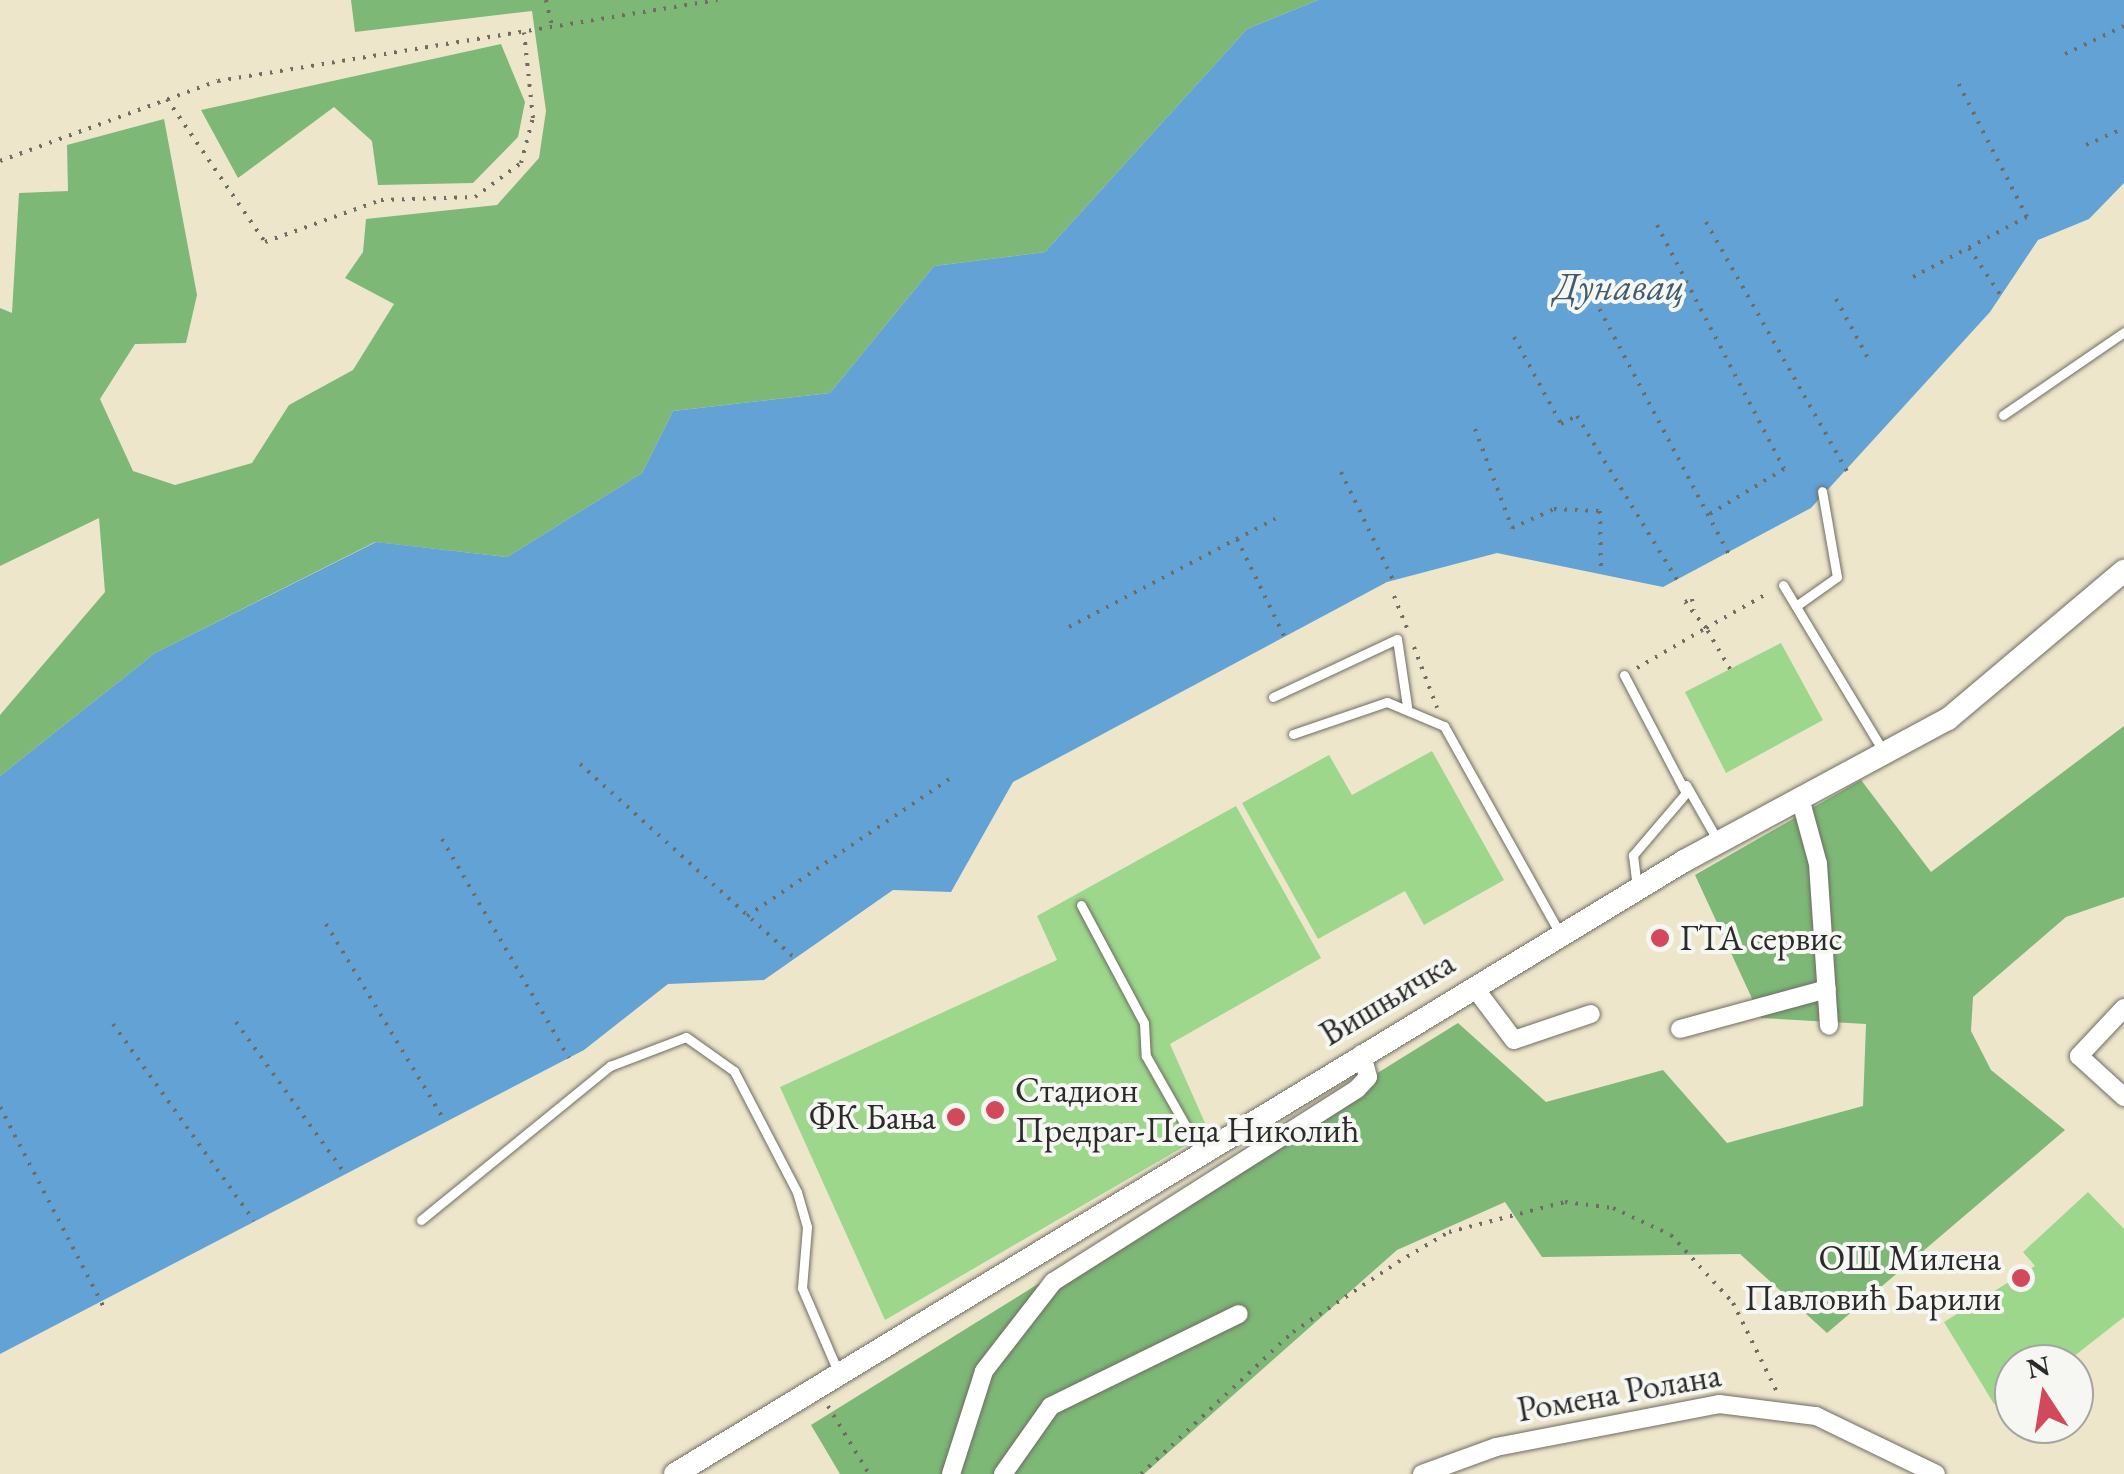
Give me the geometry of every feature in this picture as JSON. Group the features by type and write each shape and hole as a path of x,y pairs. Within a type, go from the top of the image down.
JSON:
{"street":[{"name":"Вишњичка","path":"675,1474 1474,986 1719,842 1983,696 2124,571"},
{"path":"1800,798 1818,864 1829,1026"},
{"path":"1474,986 1514,1040 1592,1014"},
{"path":"1680,1029 1827,989"},
{"path":"2124,1008 2080,1056 2124,1097"},
{"path":"951,1474 984,1372 1052,1282 1358,1088 1368,1078 1362,1054"},
{"path":"1003,1474 1051,1406 1239,1314"},
{"name":"Ромена Ролана","path":"1422,1474 1465,1454 1649,1414 1720,1404 1783,1408 1878,1439 1936,1474"}],"lane":[{"path":"2003,415 2124,332"},
{"path":"1796,606 1838,577 1822,491"},
{"path":"1782,585 1884,753"},
{"path":"1273,697 1397,639 1407,706"},
{"path":"1624,675 1719,842"},
{"path":"1294,734 1362,705 1407,706 1444,726 1562,936"},
{"path":"1638,890 1633,855 1682,803 1685,782"},
{"path":"1080,905 1144,1023 1146,1056 1200,1151"},
{"path":"421,1220 610,1066 686,1037 734,1071 798,1192 807,1227 802,1288 840,1376"}],"path":[{"path":"546,0 552,25"},
{"path":"0,161 218,81 717,0"},
{"path":"2065,54 2124,26"},
{"path":"166,100 266,242 380,200 474,196 521,162 533,118 524,31"},
{"path":"1913,277 2027,216 1957,81"},
{"path":"2086,145 2124,128"},
{"path":"1706,222 1847,471"},
{"path":"1657,225 1784,469 1708,515"},
{"path":"1969,248 2001,296"},
{"path":"1580,272 1728,553"},
{"path":"1836,298 1870,362"},
{"path":"1514,337 1561,424 1577,416 1677,580"},
{"path":"1475,428 1512,528 1554,508 1600,511 1601,574"},
{"path":"1340,472 1393,580"},
{"path":"1070,627 1276,519"},
{"path":"1237,539 1286,638"},
{"path":"1624,675 1782,585"},
{"path":"1394,596 1444,726"},
{"path":"1694,610 1694,597 1682,604 1694,610 1730,668"},
{"path":"580,764 794,958"},
{"path":"747,916 952,778"},
{"path":"442,838 568,1058"},
{"path":"326,924 443,1118"},
{"path":"236,1022 344,1171"},
{"path":"113,1024 254,1221"},
{"path":"0,1107 103,1306"},
{"path":"1140,1474 1292,1332 1398,1262 1449,1232 1566,1202 1645,1220 1707,1268 1783,1408"},
{"path":"818,1390 869,1474"}],"green space":[{"path":"351,0 1318,0 1247,29 1045,252 934,266 830,393 673,411 642,473 507,557 375,542 155,653 0,776 0,715 105,592 99,518 0,566 0,308 12,313 19,193 68,191 67,145 164,119 197,295 186,343 135,344 100,399 133,471 175,485 252,463 289,405 353,370 394,304 345,278 363,252 366,219 497,205 539,158 546,111 532,11 355,32"},
{"path":"501,44 525,102 518,137 473,183 378,185 372,141 334,107 238,178 201,110"},
{"path":"1781,643 1823,720 1726,773 1685,692"},
{"path":"2124,726 2124,897 2066,917 1973,997 1971,1031 1991,1070 2065,1130 1827,1333 1740,1254 1542,1257 1505,1202 1397,1250 1144,1474 840,1474 811,1425 1458,1023 1546,1102 1663,1070 1727,1143 1863,1106 1866,1024 1761,1018 1695,875 1861,780 1931,872"},
{"path":"1432,751 1504,880 1424,925 1405,891 1318,939 1242,803 1329,755 1352,795"},
{"name":"Стадион Предраг-Пеца Николић","path":"1236,806 1321,958 1170,1044 1209,1132 885,1320 780,1087 1057,960 1037,916"},
{"path":"2088,1192 2124,1229 2124,1317 2090,1344 1994,1344 1994,1404 1944,1322 2035,1266 2023,1252"}],"water":[{"name":"Дунавац","path":"1318,0 2124,0 2124,183 2089,219 2038,240 1990,312 1811,508 1663,587 1497,553 1387,582 1013,782 951,892 893,890 764,980 668,984 584,1050 0,1354 0,776 155,653 376,542 507,557 642,473 673,411 830,393 934,266 1045,252 1247,29"}],"place":[{"name":"ГТА сервис","path":"1660,938"},
{"name":"Стадион Предраг-Пеца Николић","path":"995,1110"},
{"name":"ФК Бања","path":"956,1117"},
{"name":"ОШ Милена Павловић Барили","path":"2021,1278"}]}
